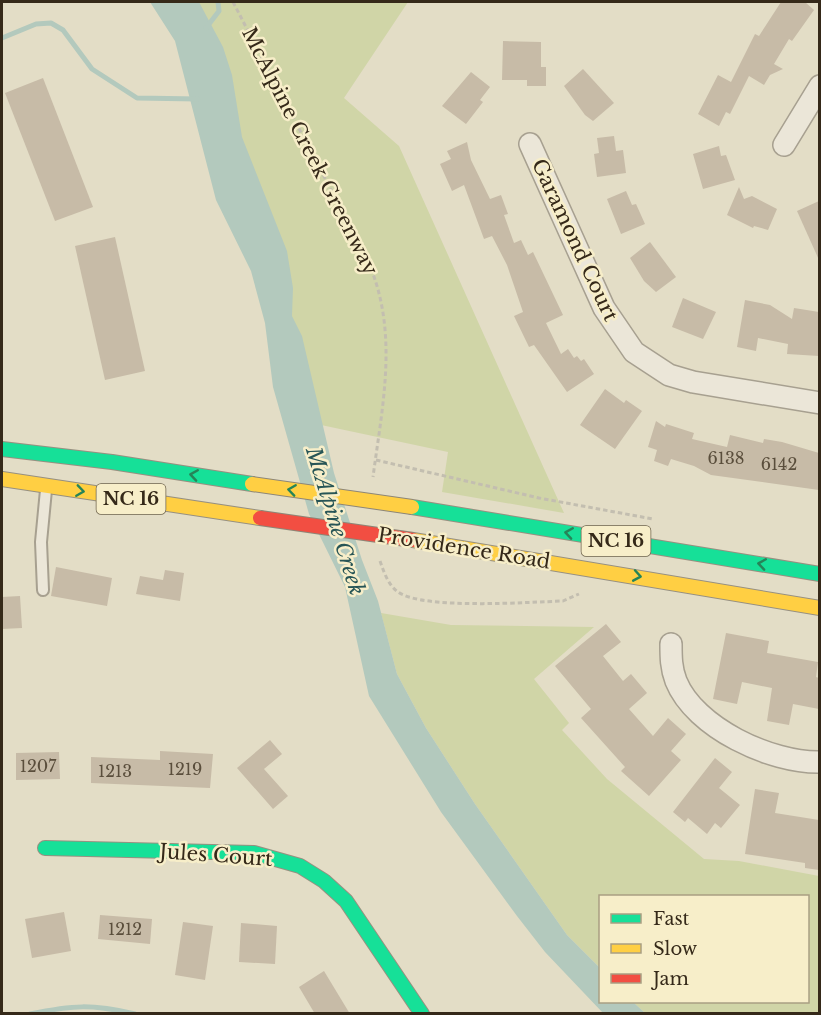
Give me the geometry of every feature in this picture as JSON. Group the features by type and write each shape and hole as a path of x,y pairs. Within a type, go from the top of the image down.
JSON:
{"main road":[{"name":"Providence Road","path":"2,449 112,462 412,507 819,574"},
{"name":"Providence Road","path":"2,479 413,540 819,608"},
{"name":"Jules Court","path":"45,848 254,853 300,866 324,881 346,901 422,1014"}],"street":[{"path":"784,145 819,86"},
{"name":"Garamond Court","path":"530,144 604,308 634,352 661,371 693,382 819,403"},
{"path":"671,644 671,664 676,682 689,702 713,724 757,750 787,759 819,762"}],"lane":[{"path":"42,590 41,542 46,486"}],"path":[{"name":"McAlpine Creek Greenway","path":"233,2 366,255 381,294 387,373 376,460 518,493 644,517 659,523"}],"green space":[{"path":"179,2 408,2 344,98 399,146 564,513 442,492 448,452 307,422"},
{"path":"381,613 451,625 594,627 534,679 569,723 562,730 607,779 704,859 739,861 819,876 819,1013 645,1013 634,1003 809,1003 809,895 599,895 599,967 567,935 475,804 426,728 397,674"}],"water":[{"name":"McAlpine Creek","path":"150,2 199,2 223,47 232,75 242,137 287,251 293,288 292,316 302,336 334,473 362,560 378,601 397,674 426,728 475,804 567,935 599,967 599,1003 634,1003 645,1013 603,1013 545,952 441,812 369,696 345,587 309,514 273,387 265,323 251,271 216,200 175,41"}],"building":[{"path":"781,2 805,2 814,10 792,41 789,39 774,64 783,69 770,75 764,85 749,76 730,114 726,112 719,126 698,114 718,75 731,82 755,34 759,36"},
{"path":"503,41 541,42 541,67 546,67 546,86 527,86 527,80 502,80"},
{"path":"583,69 614,103 593,121 585,115 564,86"},
{"path":"471,72 490,87 480,100 483,102 466,124 442,106"},
{"path":"43,78 93,207 55,221 5,93"},
{"path":"614,136 616,151 623,150 626,173 597,177 594,154 599,153 597,138"},
{"path":"467,142 471,160 490,199 501,195 508,214 504,215 514,243 521,240 528,255 533,252 563,315 546,323 561,354 568,349 574,358 577,356 581,361 584,359 594,374 567,392 534,345 529,347 514,316 523,312 507,265 492,236 484,239 464,185 452,191 440,164 451,159 447,151"},
{"path":"719,146 721,156 726,155 735,180 703,189 693,154"},
{"path":"739,187 744,199 752,196 777,209 768,230 754,226 753,228 727,215"},
{"path":"626,191 632,205 636,204 645,224 621,234 607,199"},
{"path":"819,201 819,260 797,211"},
{"path":"115,237 145,371 105,380 75,246"},
{"path":"650,242 676,277 656,292 644,281 630,258"},
{"path":"683,298 716,312 703,339 672,327"},
{"path":"745,300 770,305 792,319 794,308 819,312 819,356 787,354 788,344 758,338 756,351 737,347"},
{"path":"605,389 624,403 626,400 642,411 615,449 580,425"},
{"path":"656,421 665,427 666,424 694,433 692,439 727,447 730,435 763,443 764,439 782,442 819,453 819,490 711,475 694,466 671,459 668,466 654,461 657,450 648,447"},
{"path":"56,567 112,578 107,606 51,596"},
{"path":"165,570 184,573 180,601 136,594 140,576 163,580"},
{"path":"20,596 22,628 2,629 2,597"},
{"path":"606,624 621,642 603,656 623,681 631,674 647,693 629,709 653,736 668,718 686,734 671,751 681,760 649,796 621,771 625,767 581,718 591,709 555,666"},
{"path":"726,633 769,641 767,653 818,662 816,677 819,678 819,709 793,704 789,725 767,721 772,688 742,682 737,704 713,699"},
{"path":"270,740 282,754 264,769 288,796 273,809 237,768"},
{"path":"160,751 213,754 210,788 91,783 91,757 160,760"},
{"path":"59,752 60,779 16,780 16,753"},
{"path":"715,758 732,772 719,788 740,805 721,828 715,823 707,834 688,818 685,822 673,812"},
{"path":"755,789 779,793 775,813 819,820 819,870 805,868 805,863 745,854"},
{"path":"64,912 71,951 32,958 25,919"},
{"path":"100,915 152,919 150,944 98,939"},
{"path":"183,922 213,926 205,980 175,975"},
{"path":"241,923 277,926 275,964 239,962"},
{"path":"324,971 350,1014 315,1014 299,987"}],"waterway":[{"path":"206,28 219,11 218,2"},
{"path":"2,38 36,24 51,23 63,30 92,69 137,98 198,99"},
{"path":"30,1014 82,1007 135,1014"}],"traffic: fast":[{"path":"2,449 112,462 252,484"},
{"path":"412,507 820,574"},
{"path":"45,848 254,853 300,866 324,881 346,901 422,1014"}],"traffic: slow":[{"path":"2,479 260,518"},
{"path":"252,484 412,507"},
{"path":"413,540 820,608"}],"traffic: jam":[{"path":"260,518 413,540"}]}
